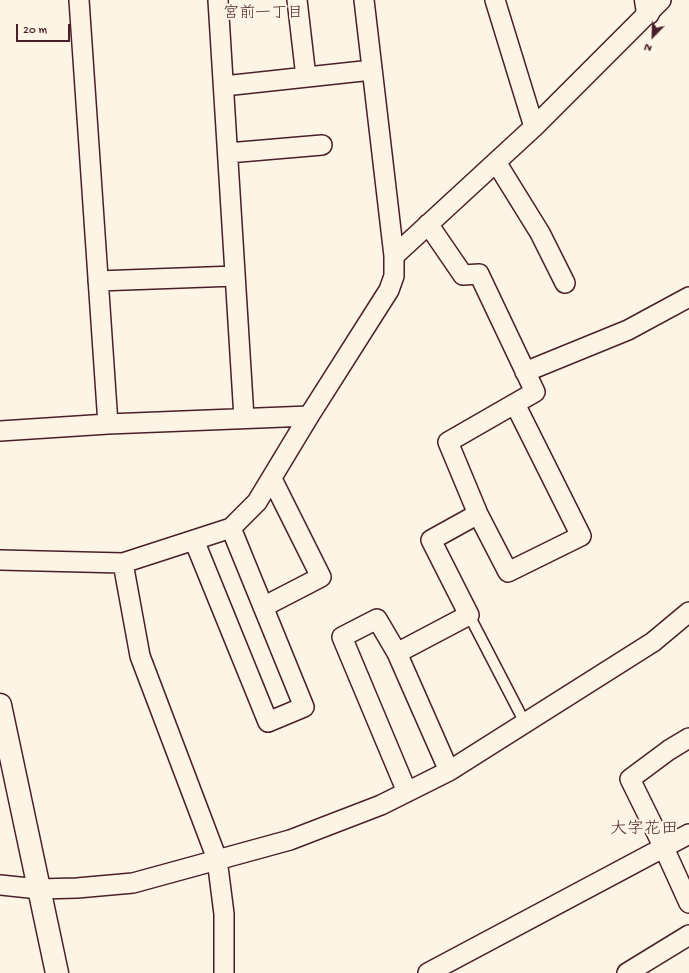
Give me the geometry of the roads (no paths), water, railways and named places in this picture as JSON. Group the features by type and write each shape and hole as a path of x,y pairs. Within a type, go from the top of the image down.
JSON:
{"street":[{"path":"79,0 108,424"},
{"path":"218,0 244,418"},
{"path":"297,0 306,77"},
{"path":"0,560 123,564 231,528 257,502 309,416 389,290 394,276 394,256 364,0"},
{"path":"495,0 534,127"},
{"path":"394,256 534,127 652,4"},
{"path":"224,86 372,70"},
{"path":"228,153 322,145"},
{"path":"496,162 540,233 565,283"},
{"path":"428,224 463,275 480,274 535,392 448,442 478,514 508,572 581,536 515,404"},
{"path":"98,281 235,276"},
{"path":"525,372 628,330 689,297"},
{"path":"0,431 108,424 309,416"},
{"path":"263,607 321,577 272,478"},
{"path":"397,652 469,614 431,540 478,514"},
{"path":"194,540 268,722 304,707 231,528"},
{"path":"123,564 140,656 217,859 224,914 224,973"},
{"path":"0,885 39,889 77,888 134,883 290,840 380,805 449,771 653,642 689,612"},
{"path":"407,792 342,637 377,619 397,652 449,771"},
{"path":"0,709 57,973"},
{"path":"689,738 669,750 630,779 689,903"},
{"path":"438,971 689,834"},
{"path":"627,973 689,935"}],"lane":[{"path":"469,614 525,722"}],"district":[{"name":"宮前一丁目","path":"263,15"},
{"name":"大字花田","path":"644,830"}]}
